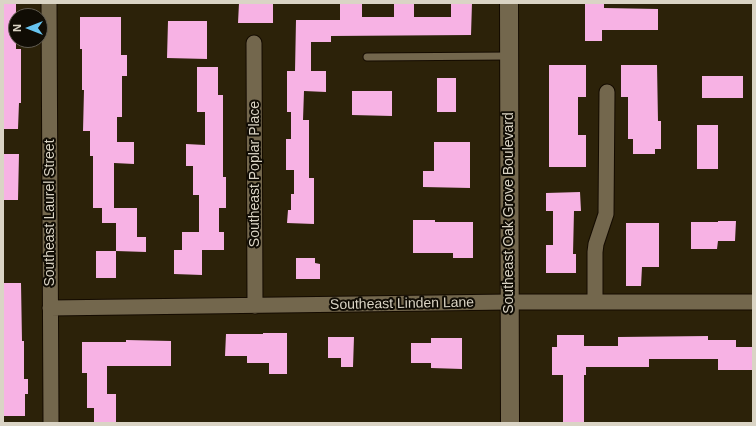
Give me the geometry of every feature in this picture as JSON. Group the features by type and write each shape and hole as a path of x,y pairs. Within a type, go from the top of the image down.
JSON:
{"street":[{"name":"Southeast Laurel Street","path":"49,3 51,423"},
{"name":"Southeast Oak Grove Boulevard","path":"509,3 510,423"},
{"name":"Southeast Poplar Place","path":"254,42 255,306"},
{"path":"595,302 594,252 606,214 607,92"},
{"name":"Southeast Linden Lane","path":"50,308 509,302 753,302"}],"lane":[{"path":"367,57 509,56"}],"building":[{"path":"3,3 16,3 16,8 8,8 8,48 21,49 21,103 19,103 18,129 3,129"},
{"path":"239,3 273,3 273,23 238,23"},
{"path":"340,3 362,3 362,17 394,17 394,3 414,3 414,17 451,17 451,3 472,3 471,35 331,36 331,42 311,42 311,71 326,71 326,92 304,91 303,120 309,120 309,178 314,178 314,224 287,223 288,210 291,210 291,194 294,194 294,170 286,170 286,139 291,139 291,112 287,112 287,71 295,71 296,20 340,20"},
{"path":"585,3 604,3 604,8 658,9 658,30 602,30 602,41 585,41"},
{"path":"80,17 121,17 121,55 127,55 127,76 122,76 122,117 117,117 117,142 134,142 134,164 114,163 114,208 137,208 137,237 146,237 146,252 116,251 116,223 102,223 102,208 93,208 93,156 90,156 90,131 83,131 84,90 82,90"},
{"path":"168,21 207,21 207,59 167,58"},
{"path":"549,65 586,65 586,97 578,97 578,135 586,135 586,167 549,167"},
{"path":"621,65 657,65 658,121 661,121 661,149 655,149 655,154 633,154 633,139 628,139 628,97 621,97"},
{"path":"197,67 218,67 218,95 223,95 223,177 226,177 226,208 219,208 219,232 224,232 224,250 202,250 202,275 174,274 174,250 182,250 182,232 199,232 199,195 193,195 193,166 186,166 186,144 205,145 205,112 197,112"},
{"path":"702,76 743,76 743,98 702,98"},
{"path":"437,78 456,78 456,112 437,112"},
{"path":"352,91 392,91 392,116 352,115"},
{"path":"697,125 718,125 718,169 697,169"},
{"path":"434,142 470,142 470,188 423,187 423,171 434,171"},
{"path":"3,154 19,154 18,200 3,200"},
{"path":"580,192 581,211 574,211 573,254 576,254 576,273 546,273 546,245 553,245 553,211 546,211 546,193"},
{"path":"413,220 435,220 435,222 473,222 473,258 453,258 453,253 413,253"},
{"path":"736,221 735,241 718,241 717,249 691,249 691,222"},
{"path":"626,223 659,223 659,267 642,267 641,286 626,286"},
{"path":"96,251 116,251 116,278 96,278"},
{"path":"296,258 315,258 315,263 320,264 320,279 296,279"},
{"path":"3,283 21,283 24,379 28,379 28,394 25,394 25,416 3,416"},
{"path":"287,333 287,374 269,374 269,363 247,363 247,356 225,356 226,334"},
{"path":"557,335 584,335 584,346 618,346 618,337 708,336 708,340 736,340 736,347 753,347 753,370 718,370 718,359 649,359 649,367 586,367 586,375 584,375 584,423 563,423 563,375 552,375 552,347 557,347"},
{"path":"328,337 354,337 353,367 341,367 341,358 328,358"},
{"path":"431,338 462,338 462,369 431,368 431,363 411,363 411,343 431,343"},
{"path":"126,340 171,341 171,366 107,366 107,394 116,394 116,423 94,423 94,408 87,408 87,373 82,373 82,342 126,342"}]}
